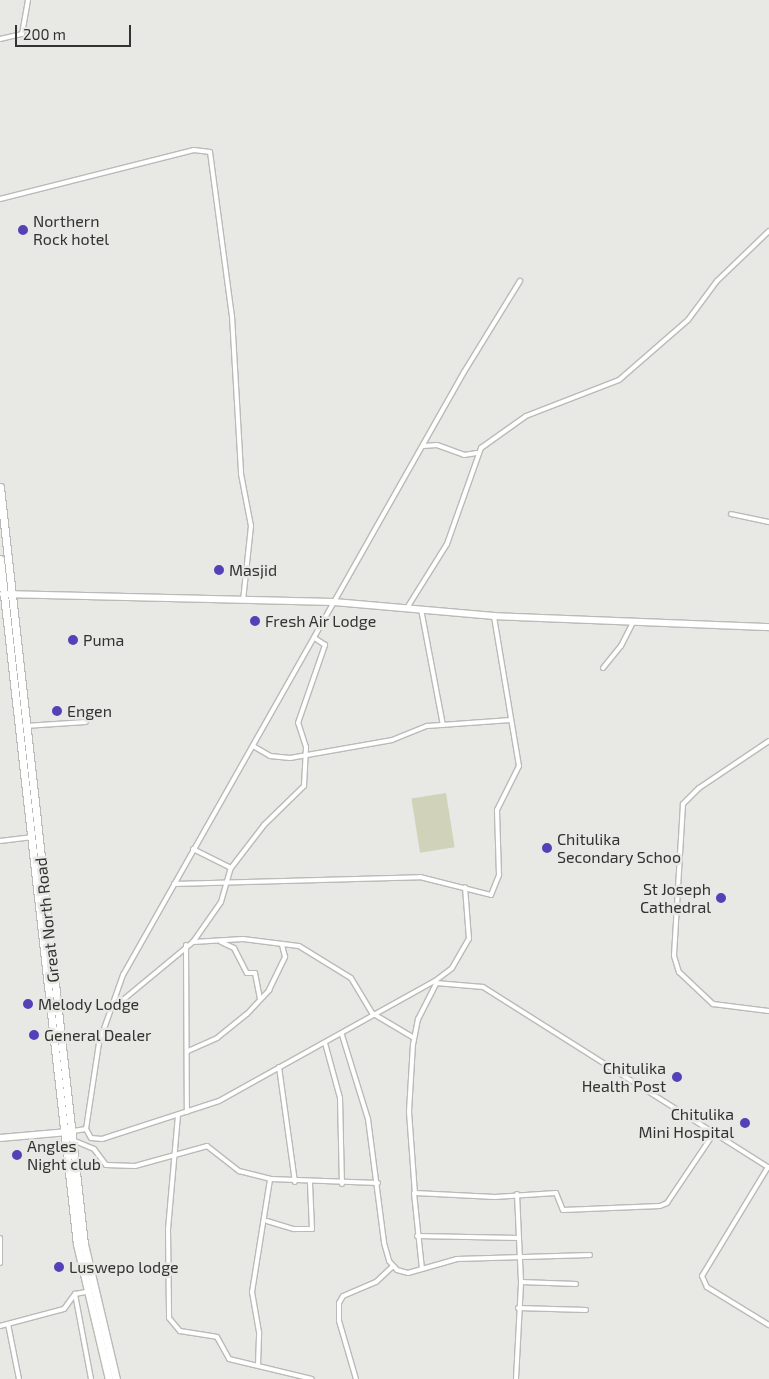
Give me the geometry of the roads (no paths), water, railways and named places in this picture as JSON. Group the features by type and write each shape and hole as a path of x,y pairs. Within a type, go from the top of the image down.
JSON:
{"highway":[{"name":"Great North Road","path":"0,487 25,726 88,1272 116,1379"},
{"name":"Great North Road","path":"0,559 2,594 33,837 64,1132 86,1292 109,1379"}],"main road":[{"path":"2,594 243,602 334,602 405,610 421,609 494,616 634,620 769,627"},
{"path":"0,1138 73,1131"}],"street":[{"path":"0,39 22,34 28,0"},
{"path":"0,199 194,150 210,152 232,316 241,474 251,526 243,602"},
{"path":"423,446 437,445 464,455 477,453 526,416 624,375 688,320 717,281 769,231"},
{"path":"465,887 469,939 452,968 436,982 377,1017 279,1067 219,1101 102,1139 91,1138 86,1129 99,1043 123,975 193,849 316,639 334,602 423,446 520,281"},
{"path":"405,610 447,544 477,453"},
{"path":"731,514 769,522"},
{"path":"421,609 443,725"},
{"path":"174,884 226,884 381,876 420,877 465,887 485,896 498,886 497,810 519,766 494,616"},
{"path":"603,668 622,646 634,620"},
{"path":"193,942 219,905 231,868 264,825 304,786 305,752 298,723 326,643 316,639"},
{"path":"253,746 281,758 305,752 392,740 443,725 511,720"},
{"path":"25,726 86,722"},
{"path":"769,741 699,788 683,804 674,956 679,972 713,1004 769,1011"},
{"path":"0,841 33,837"},
{"path":"193,849 231,868"},
{"path":"112,1009 186,945 193,942 217,940 299,946 351,978 368,1010 414,1038"},
{"path":"217,940 230,944 247,973 255,973 260,999"},
{"path":"186,945 187,1112"},
{"path":"188,1051 231,1028 260,999 285,957 282,945"},
{"path":"422,1269 417,1236 410,1112 414,1038 422,1008 436,982"},
{"path":"436,982 483,987 769,1168 702,1276 707,1287 769,1325"},
{"path":"342,1035 368,1119 378,1183 384,1243 392,1266 403,1273 457,1259 590,1254"},
{"path":"325,1043 340,1098 342,1184"},
{"path":"279,1067 295,1182"},
{"path":"178,1114 166,1290 169,1318 180,1331 217,1337 229,1359 312,1379"},
{"path":"73,1131 86,1129"},
{"path":"414,1190 446,1196 557,1193 562,1210 664,1205 714,1133"},
{"path":"74,1141 94,1149 106,1165 135,1166 207,1146 239,1172 295,1182 378,1183"},
{"path":"258,1366 259,1332 252,1292 267,1221 270,1178"},
{"path":"267,1221 294,1229 312,1229 310,1183"},
{"path":"516,1379 518,1308 521,1282 518,1194"},
{"path":"417,1236 519,1238"},
{"path":"0,1238 0,1262"},
{"path":"356,1379 339,1321 339,1303 343,1296 376,1282 392,1266"},
{"path":"521,1282 576,1284"},
{"path":"0,1326 64,1309 75,1294 86,1292"},
{"path":"75,1294 91,1379"},
{"path":"518,1308 586,1310"},
{"path":"8,1324 19,1379"}],"place":[{"name":"Northern Rock hotel","path":"23,230"},
{"name":"Masjid","path":"219,570"},
{"name":"Fresh Air Lodge","path":"255,621"},
{"name":"Puma","path":"73,640"},
{"name":"Engen","path":"57,711"},
{"name":"Chitulika Secondary Schoo","path":"547,848"},
{"name":"St Joseph Cathedral","path":"721,898"},
{"name":"Melody Lodge","path":"28,1004"},
{"name":"General Dealer","path":"34,1035"},
{"name":"Chitulika Health Post","path":"677,1077"},
{"name":"Chitulika Mini Hospital","path":"745,1123"},
{"name":"Angles Night club","path":"17,1155"},
{"name":"Luswepo lodge","path":"59,1267"}]}
